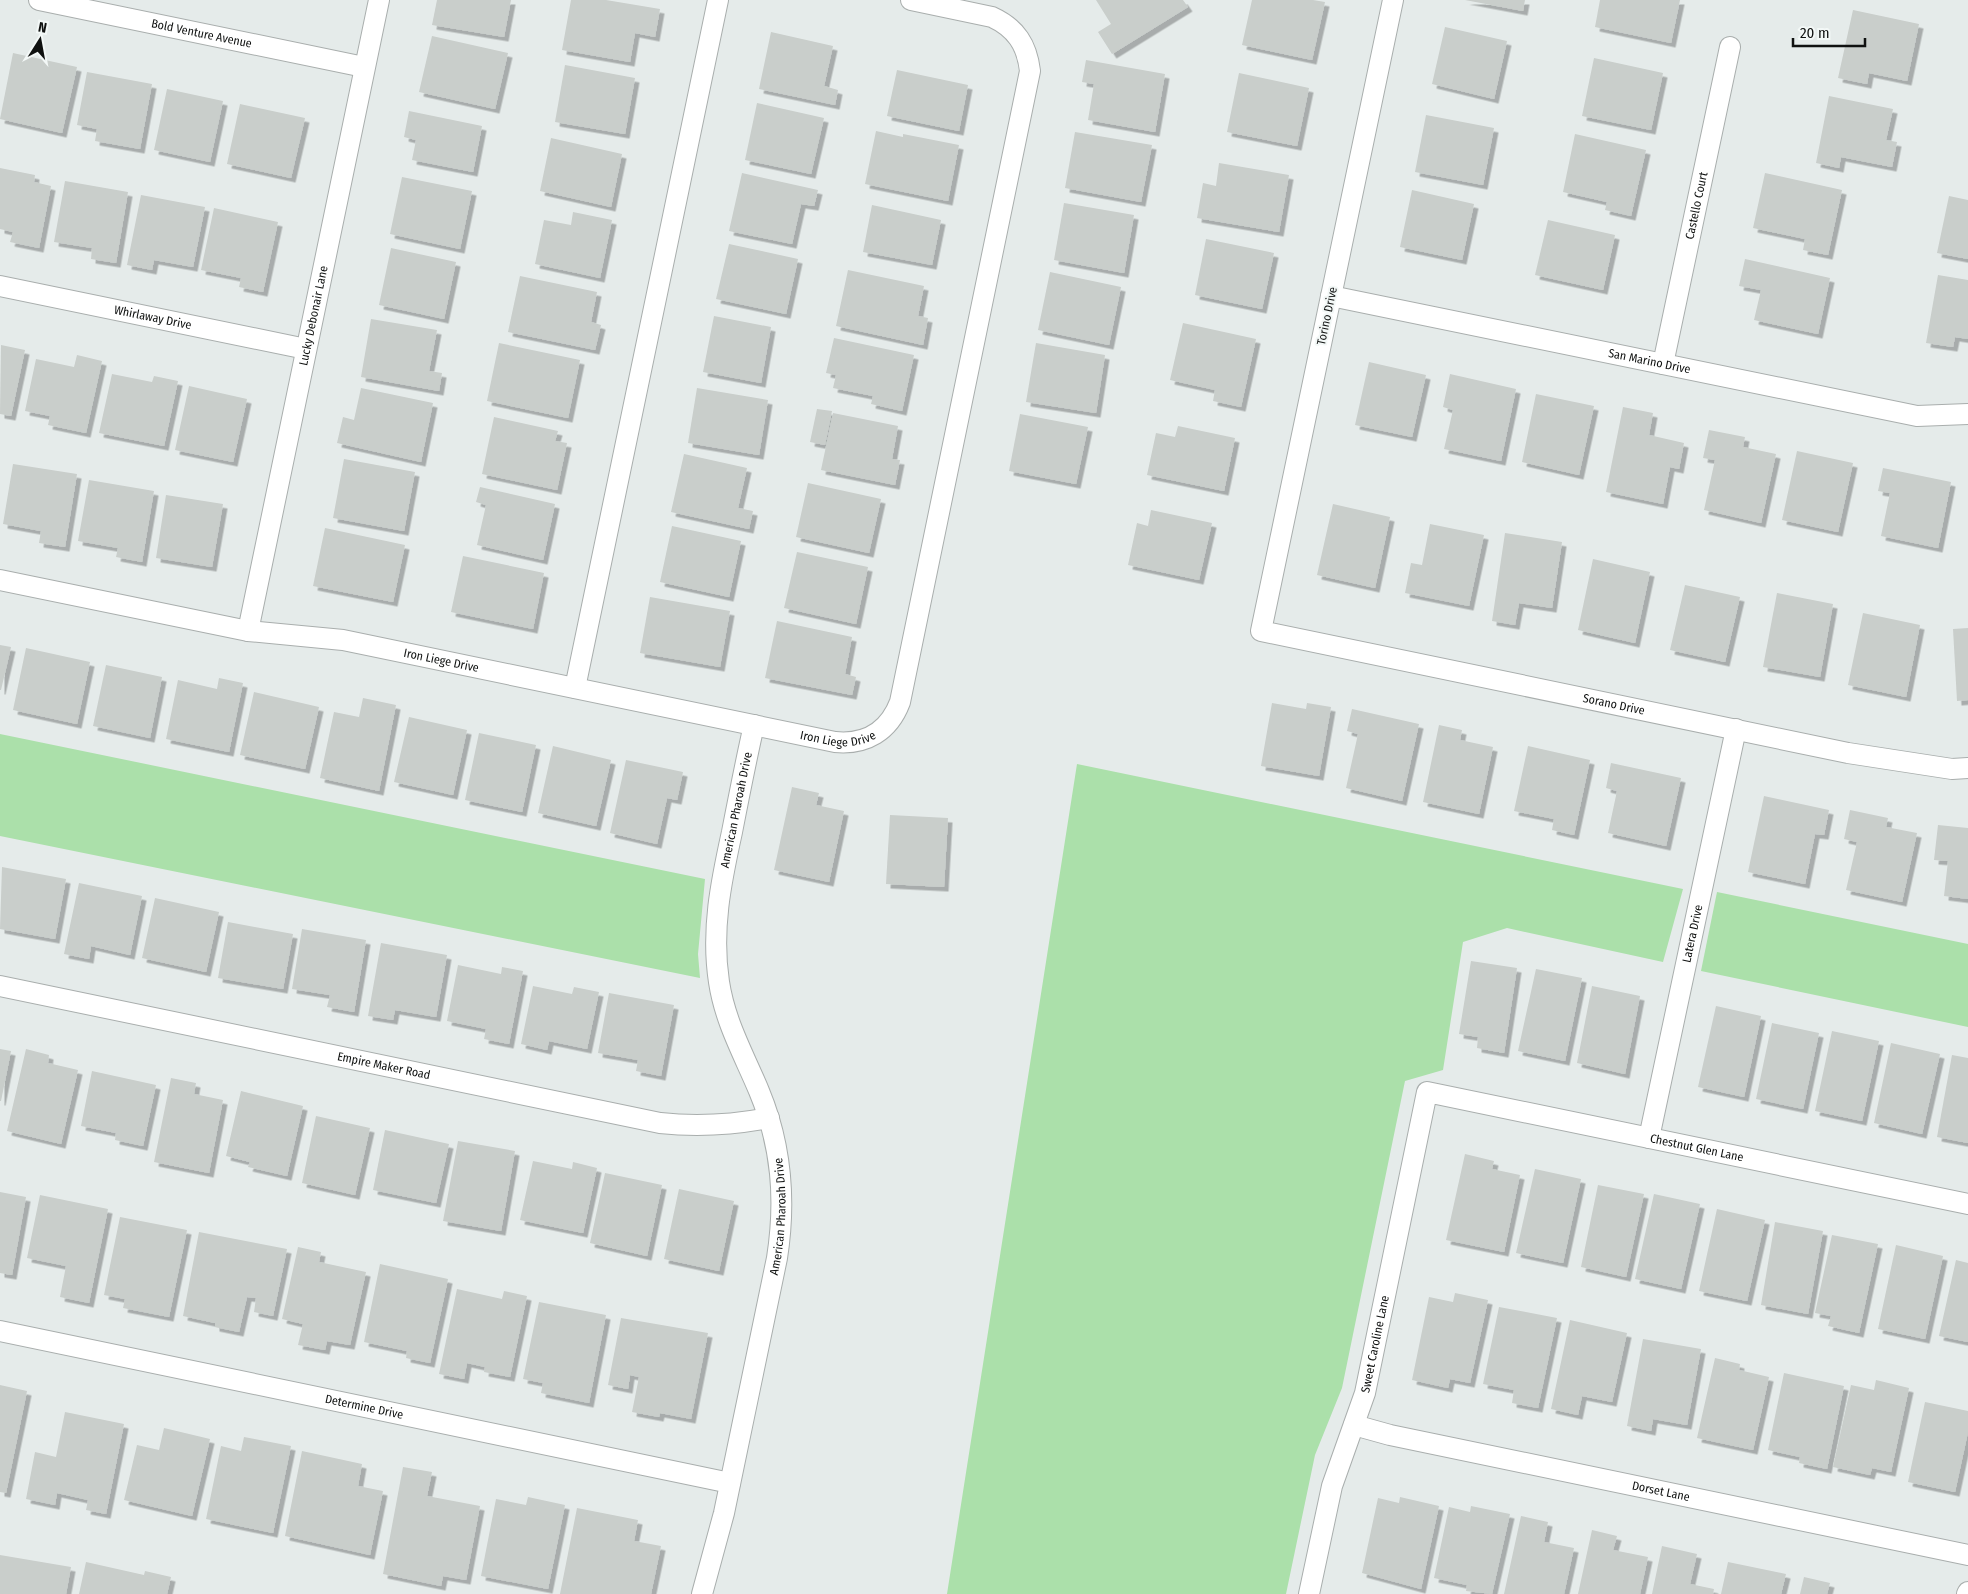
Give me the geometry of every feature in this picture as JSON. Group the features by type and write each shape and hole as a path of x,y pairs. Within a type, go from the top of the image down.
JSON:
{"street":[{"name":"Bold Venture Avenue","path":"39,0 364,67"},
{"name":"Lucky Debonair Lane","path":"248,631 379,0"},
{"path":"575,688 718,0"},
{"name":"Iron Liege Drive","path":"0,580 276,636 343,640 845,743 862,741 880,732 893,717 900,702 1030,71 1029,58 1021,39 1001,21 992,17 911,0"},
{"name":"Torino Drive","path":"1261,631 1393,0"},
{"name":"Castello Court","path":"1663,364 1730,48"},
{"name":"Whirlaway Drive","path":"0,286 306,349"},
{"name":"San Marino Drive","path":"1331,296 1918,416 1968,414"},
{"name":"Sorano Drive","path":"1261,631 1848,753 1952,769 1968,768"},
{"name":"American Pharoah Drive","path":"702,1594 730,1483 780,1234 781,1172 769,1118 730,1027 722,997 716,959 718,897 754,724"},
{"name":"Latera Drive","path":"1649,1138 1736,729"},
{"name":"Empire Maker Road","path":"0,986 660,1123 707,1126 769,1118"},
{"name":"Chestnut Glen Lane","path":"1427,1092 1968,1204"},
{"name":"Sweet Caroline Lane","path":"1309,1594 1332,1486 1365,1393 1427,1092"},
{"name":"Determine Drive","path":"0,1331 730,1483"},
{"name":"Dorset Lane","path":"1354,1425 1390,1435 1968,1555"}],"green space":[{"path":"0,734 705,879 698,954 700,978 0,836"},
{"path":"1077,764 1683,889 1663,962 1507,928 1463,942 1443,1070 1405,1081 1342,1388 1315,1455 1286,1594 947,1594"},
{"path":"1717,892 1968,944 1968,1027 1701,971"}],"building":[{"path":"437,0 511,0 504,37 432,25"},
{"path":"571,0 606,0 660,9 655,37 635,33 630,62 562,50"},
{"path":"1096,0 1183,0 1188,7 1112,54 1098,32 1111,24"},
{"path":"1252,0 1313,0 1325,2 1312,60 1242,45"},
{"path":"1465,0 1525,0 1523,11"},
{"path":"1600,0 1680,0 1671,43 1595,27"},
{"path":"1853,10 1919,24 1907,81 1869,73 1867,84 1838,78"},
{"path":"1445,27 1507,41 1494,99 1432,84"},
{"path":"771,32 833,46 824,86 838,90 835,105 759,89"},
{"path":"432,36 508,53 495,109 419,92"},
{"path":"13,53 77,67 62,133 0,119"},
{"path":"1594,58 1663,73 1651,130 1582,116"},
{"path":"1086,60 1165,74 1155,132 1088,120 1094,84 1082,82"},
{"path":"565,65 635,78 625,134 555,122"},
{"path":"897,70 968,85 959,131 887,116"},
{"path":"87,72 152,84 140,149 95,141 97,129 77,125"},
{"path":"1239,73 1309,88 1297,146 1227,132"},
{"path":"167,89 223,101 210,162 154,150"},
{"path":"1829,96 1893,109 1886,140 1897,142 1892,167 1841,157 1839,168 1816,163"},
{"path":"757,103 824,118 811,174 745,160"},
{"path":"240,104 305,118 291,178 227,164"},
{"path":"409,111 482,126 473,172 412,160 416,140 404,137"},
{"path":"1426,115 1494,128 1483,185 1415,172"},
{"path":"876,131 903,137 903,134 959,145 948,201 865,184"},
{"path":"1075,132 1152,145 1141,202 1065,188"},
{"path":"1575,134 1646,150 1631,216 1605,210 1607,202 1563,192"},
{"path":"551,138 622,154 611,207 540,191"},
{"path":"1219,163 1289,175 1279,232 1197,218 1203,183 1216,186"},
{"path":"0,168 35,175 34,182 51,186 39,248 10,242 13,232 0,229"},
{"path":"742,173 818,190 814,206 801,204 792,244 729,231"},
{"path":"1765,173 1842,190 1828,255 1803,250 1805,239 1753,228"},
{"path":"402,177 472,191 460,249 390,234"},
{"path":"65,181 128,192 116,263 91,259 92,248 54,242"},
{"path":"1412,190 1474,204 1462,260 1400,247"},
{"path":"141,195 205,207 193,267 154,260 152,270 127,265"},
{"path":"1949,196 1968,200 1968,259 1937,253"},
{"path":"1064,203 1134,215 1124,273 1054,260"},
{"path":"872,205 941,220 932,265 863,252"},
{"path":"214,208 278,222 263,292 239,287 241,278 201,270"},
{"path":"573,212 612,220 600,278 535,264 544,220 571,225"},
{"path":"1548,220 1615,235 1603,290 1535,275"},
{"path":"1206,239 1274,253 1262,309 1195,295"},
{"path":"729,244 798,259 786,314 716,299"},
{"path":"391,248 456,262 444,319 379,305"},
{"path":"1745,259 1830,278 1818,334 1754,320 1761,290 1739,286"},
{"path":"848,270 924,286 918,316 928,318 923,345 836,326"},
{"path":"1050,272 1121,287 1109,345 1038,330"},
{"path":"1938,275 1968,280 1968,339 1955,337 1953,347 1926,343"},
{"path":"520,276 597,292 591,322 601,325 595,350 508,332"},
{"path":"714,316 771,327 761,383 703,372"},
{"path":"371,319 437,330 429,371 442,373 439,391 361,377"},
{"path":"1183,323 1256,339 1241,407 1213,401 1215,390 1170,380"},
{"path":"834,338 914,355 902,411 871,404 873,396 833,388 836,375 826,373"},
{"path":"499,343 580,360 568,418 487,401"},
{"path":"1036,343 1105,355 1096,413 1026,402"},
{"path":"1,345 25,350 11,416 0,414"},
{"path":"77,355 102,361 86,433 48,425 50,416 25,411 36,359 74,367"},
{"path":"1369,362 1426,375 1412,437 1355,425"},
{"path":"112,374 152,382 154,376 178,381 164,446 99,433"},
{"path":"1450,374 1516,389 1501,461 1444,449 1453,410 1443,407"},
{"path":"189,386 247,399 233,462 175,450"},
{"path":"361,388 433,403 421,462 337,443 343,417 354,420"},
{"path":"697,388 768,400 759,455 688,443"},
{"path":"1536,394 1594,406 1579,475 1522,462"},
{"path":"1623,407 1653,413 1649,435 1684,443 1679,469 1670,467 1663,504 1606,492"},
{"path":"817,409 832,411 825,445 810,442"},
{"path":"833,413 898,426 892,459 900,460 895,485 821,470"},
{"path":"1020,414 1088,427 1076,484 1009,471"},
{"path":"494,417 558,431 555,441 567,443 557,490 482,474"},
{"path":"1178,426 1235,438 1224,491 1147,475 1156,433 1175,437"},
{"path":"1709,430 1745,437 1743,447 1776,454 1761,523 1704,510 1715,460 1703,458"},
{"path":"1797,451 1853,463 1838,532 1782,520"},
{"path":"684,454 747,468 738,508 753,511 749,529 671,512"},
{"path":"344,459 415,472 404,531 333,518"},
{"path":"13,464 77,474 65,547 39,543 41,531 3,524"},
{"path":"1883,468 1951,482 1938,548 1881,536 1890,493 1878,491"},
{"path":"89,480 154,491 142,562 116,557 118,548 78,541"},
{"path":"808,483 881,499 869,553 796,537"},
{"path":"480,487 555,504 543,560 477,545 486,505 476,502"},
{"path":"166,495 223,504 212,567 156,558"},
{"path":"1333,504 1390,517 1375,588 1317,575"},
{"path":"1151,510 1212,523 1199,580 1128,565 1137,523 1148,526"},
{"path":"1430,524 1484,535 1469,606 1405,593 1411,563 1422,565"},
{"path":"672,526 741,541 729,597 660,582"},
{"path":"325,528 405,545 393,602 313,586"},
{"path":"1505,533 1562,542 1552,608 1519,603 1515,625 1492,621"},
{"path":"797,552 868,567 856,624 784,608"},
{"path":"463,556 544,573 533,629 451,612"},
{"path":"1593,559 1650,572 1635,643 1578,630"},
{"path":"1685,585 1740,597 1725,662 1670,650"},
{"path":"1777,593 1833,604 1820,677 1763,667"},
{"path":"650,597 730,611 720,667 640,653"},
{"path":"1863,613 1920,625 1906,697 1848,685"},
{"path":"777,621 852,637 845,674 856,677 852,695 765,678"},
{"path":"1968,628 1968,700 1957,701 1953,629"},
{"path":"0,645 11,647 1,690 0,690"},
{"path":"26,648 90,662 77,724 13,710"},
{"path":"106,665 162,677 150,738 93,726"},
{"path":"219,678 243,683 229,752 166,739 178,680 217,689"},
{"path":"254,692 319,707 305,769 240,755"},
{"path":"363,698 396,705 379,791 320,778 334,712 359,717"},
{"path":"1272,703 1306,709 1307,703 1331,707 1319,776 1261,766"},
{"path":"1352,709 1419,724 1402,801 1346,788 1358,734 1347,731"},
{"path":"409,717 467,730 453,795 394,782"},
{"path":"1439,725 1462,730 1460,740 1493,747 1479,814 1423,802"},
{"path":"479,733 536,745 522,812 465,800"},
{"path":"553,746 611,760 596,826 538,813"},
{"path":"1528,746 1590,760 1574,835 1552,830 1554,819 1514,811"},
{"path":"626,760 683,772 677,800 667,798 657,844 610,833"},
{"path":"1611,763 1681,778 1666,846 1608,833 1617,791 1606,788"},
{"path":"792,787 819,793 816,805 844,811 829,882 774,870"},
{"path":"1764,796 1829,810 1824,835 1815,834 1805,884 1748,872"},
{"path":"1850,810 1888,818 1886,827 1917,833 1902,902 1846,890 1857,842 1844,839"},
{"path":"890,815 948,818 944,887 886,884"},
{"path":"1938,825 1968,828 1968,899 1944,896 1948,861 1934,860"},
{"path":"2,867 66,879 55,939 0,929"},
{"path":"79,883 142,896 130,955 91,946 89,959 64,954"},
{"path":"155,898 219,912 206,972 142,958"},
{"path":"228,922 293,934 283,989 218,978"},
{"path":"302,929 366,940 354,1012 327,1007 330,995 292,989"},
{"path":"381,943 447,955 436,1017 395,1010 393,1020 368,1016"},
{"path":"1471,961 1517,968 1504,1053 1477,1048 1478,1037 1459,1034"},
{"path":"458,965 501,974 502,967 523,971 509,1044 484,1039 486,1029 447,1021"},
{"path":"1536,969 1582,978 1565,1061 1518,1051"},
{"path":"533,986 572,994 574,987 599,992 587,1049 549,1041 547,1050 521,1044"},
{"path":"1592,986 1640,996 1625,1074 1577,1063"},
{"path":"609,993 674,1005 661,1076 636,1071 638,1060 598,1053"},
{"path":"1716,1006 1761,1016 1744,1097 1698,1087"},
{"path":"1772,1023 1819,1033 1803,1109 1756,1099"},
{"path":"1832,1031 1879,1041 1862,1121 1815,1111"},
{"path":"1891,1043 1940,1054 1922,1134 1874,1123"},
{"path":"0,1049 11,1051 1,1101 0,1101"},
{"path":"26,1049 49,1055 48,1063 78,1070 61,1144 7,1131"},
{"path":"1952,1055 1968,1058 1968,1143 1937,1137"},
{"path":"92,1071 156,1085 143,1146 115,1140 116,1133 81,1126"},
{"path":"171,1078 196,1083 194,1094 223,1100 209,1173 154,1162"},
{"path":"241,1091 303,1106 287,1176 248,1167 250,1162 226,1156"},
{"path":"316,1116 370,1128 355,1195 302,1183"},
{"path":"385,1130 449,1144 436,1203 373,1190"},
{"path":"458,1141 515,1151 501,1231 443,1221"},
{"path":"1465,1154 1494,1161 1492,1169 1520,1175 1504,1252 1446,1240"},
{"path":"533,1161 572,1169 573,1162 597,1168 583,1233 520,1220"},
{"path":"1535,1169 1581,1179 1563,1263 1516,1253"},
{"path":"605,1173 662,1185 647,1256 590,1243"},
{"path":"1598,1185 1644,1194 1626,1277 1581,1267"},
{"path":"679,1189 734,1201 719,1271 664,1259"},
{"path":"0,1192 26,1197 12,1275 0,1273"},
{"path":"1654,1194 1700,1204 1681,1289 1635,1279"},
{"path":"40,1195 108,1209 89,1303 60,1297 66,1266 27,1258"},
{"path":"1717,1209 1765,1220 1747,1301 1699,1291"},
{"path":"120,1217 187,1230 169,1317 123,1308 125,1299 104,1295"},
{"path":"1775,1222 1823,1231 1808,1314 1761,1305"},
{"path":"199,1232 287,1249 273,1316 254,1312 256,1298 247,1297 239,1332 215,1327 215,1323 183,1316"},
{"path":"1832,1235 1878,1244 1859,1333 1828,1326 1831,1316 1815,1313"},
{"path":"1896,1245 1943,1256 1925,1339 1878,1329"},
{"path":"298,1247 321,1252 319,1262 366,1272 350,1345 327,1341 325,1350 298,1345 303,1324 282,1319"},
{"path":"1956,1260 1968,1263 1968,1342 1939,1336"},
{"path":"380,1264 448,1279 430,1363 406,1358 407,1351 364,1342"},
{"path":"457,1289 502,1299 504,1291 527,1296 510,1377 484,1372 485,1367 467,1363 464,1379 439,1374"},
{"path":"1455,1293 1488,1300 1470,1383 1450,1379 1448,1388 1412,1380 1429,1297 1453,1302"},
{"path":"539,1302 606,1315 589,1403 541,1393 543,1383 523,1379"},
{"path":"1499,1307 1557,1318 1538,1408 1512,1403 1514,1390 1483,1384"},
{"path":"621,1318 708,1333 691,1419 660,1413 659,1417 632,1412 639,1377 630,1375 628,1389 608,1385"},
{"path":"1570,1320 1627,1333 1612,1402 1582,1396 1578,1415 1551,1409"},
{"path":"1643,1339 1701,1349 1687,1425 1653,1419 1651,1431 1627,1426"},
{"path":"1715,1358 1740,1364 1739,1370 1769,1377 1753,1450 1697,1438"},
{"path":"1784,1373 1844,1386 1827,1469 1799,1463 1800,1457 1768,1450"},
{"path":"1876,1380 1909,1388 1891,1472 1872,1468 1870,1475 1833,1467 1851,1385 1874,1390"},
{"path":"0,1385 27,1391 6,1493 0,1492"},
{"path":"1925,1402 1968,1411 1968,1432 1955,1492 1908,1482"},
{"path":"65,1412 124,1424 106,1514 86,1510 88,1500 57,1493 55,1505 26,1499 35,1452 56,1457"},
{"path":"164,1428 210,1439 192,1516 124,1500 137,1445 159,1450"},
{"path":"244,1437 291,1446 273,1533 206,1519 221,1446 241,1451"},
{"path":"302,1451 362,1464 358,1486 383,1491 370,1555 285,1536"},
{"path":"403,1467 432,1472 427,1496 480,1506 466,1580 443,1576 441,1586 383,1574"},
{"path":"528,1497 565,1505 548,1589 481,1576 496,1499 526,1505"},
{"path":"1400,1497 1439,1506 1421,1589 1362,1573 1378,1498 1399,1503"},
{"path":"1471,1506 1510,1514 1492,1594 1466,1591 1467,1585 1434,1578 1449,1507 1470,1512"},
{"path":"577,1508 638,1520 634,1541 661,1546 651,1594 560,1594"},
{"path":"1521,1516 1548,1522 1544,1542 1574,1548 1564,1594 1504,1594"},
{"path":"1592,1530 1617,1536 1613,1550 1648,1557 1640,1594 1578,1594"},
{"path":"1662,1546 1697,1554 1690,1584 1714,1589 1713,1594 1652,1594"},
{"path":"0,1555 71,1567 66,1594 0,1594"},
{"path":"86,1562 144,1575 145,1571 171,1577 167,1594 79,1594"},
{"path":"1728,1562 1786,1574 1781,1594 1721,1594"},
{"path":"1804,1577 1830,1583 1827,1594 1800,1594"}]}
